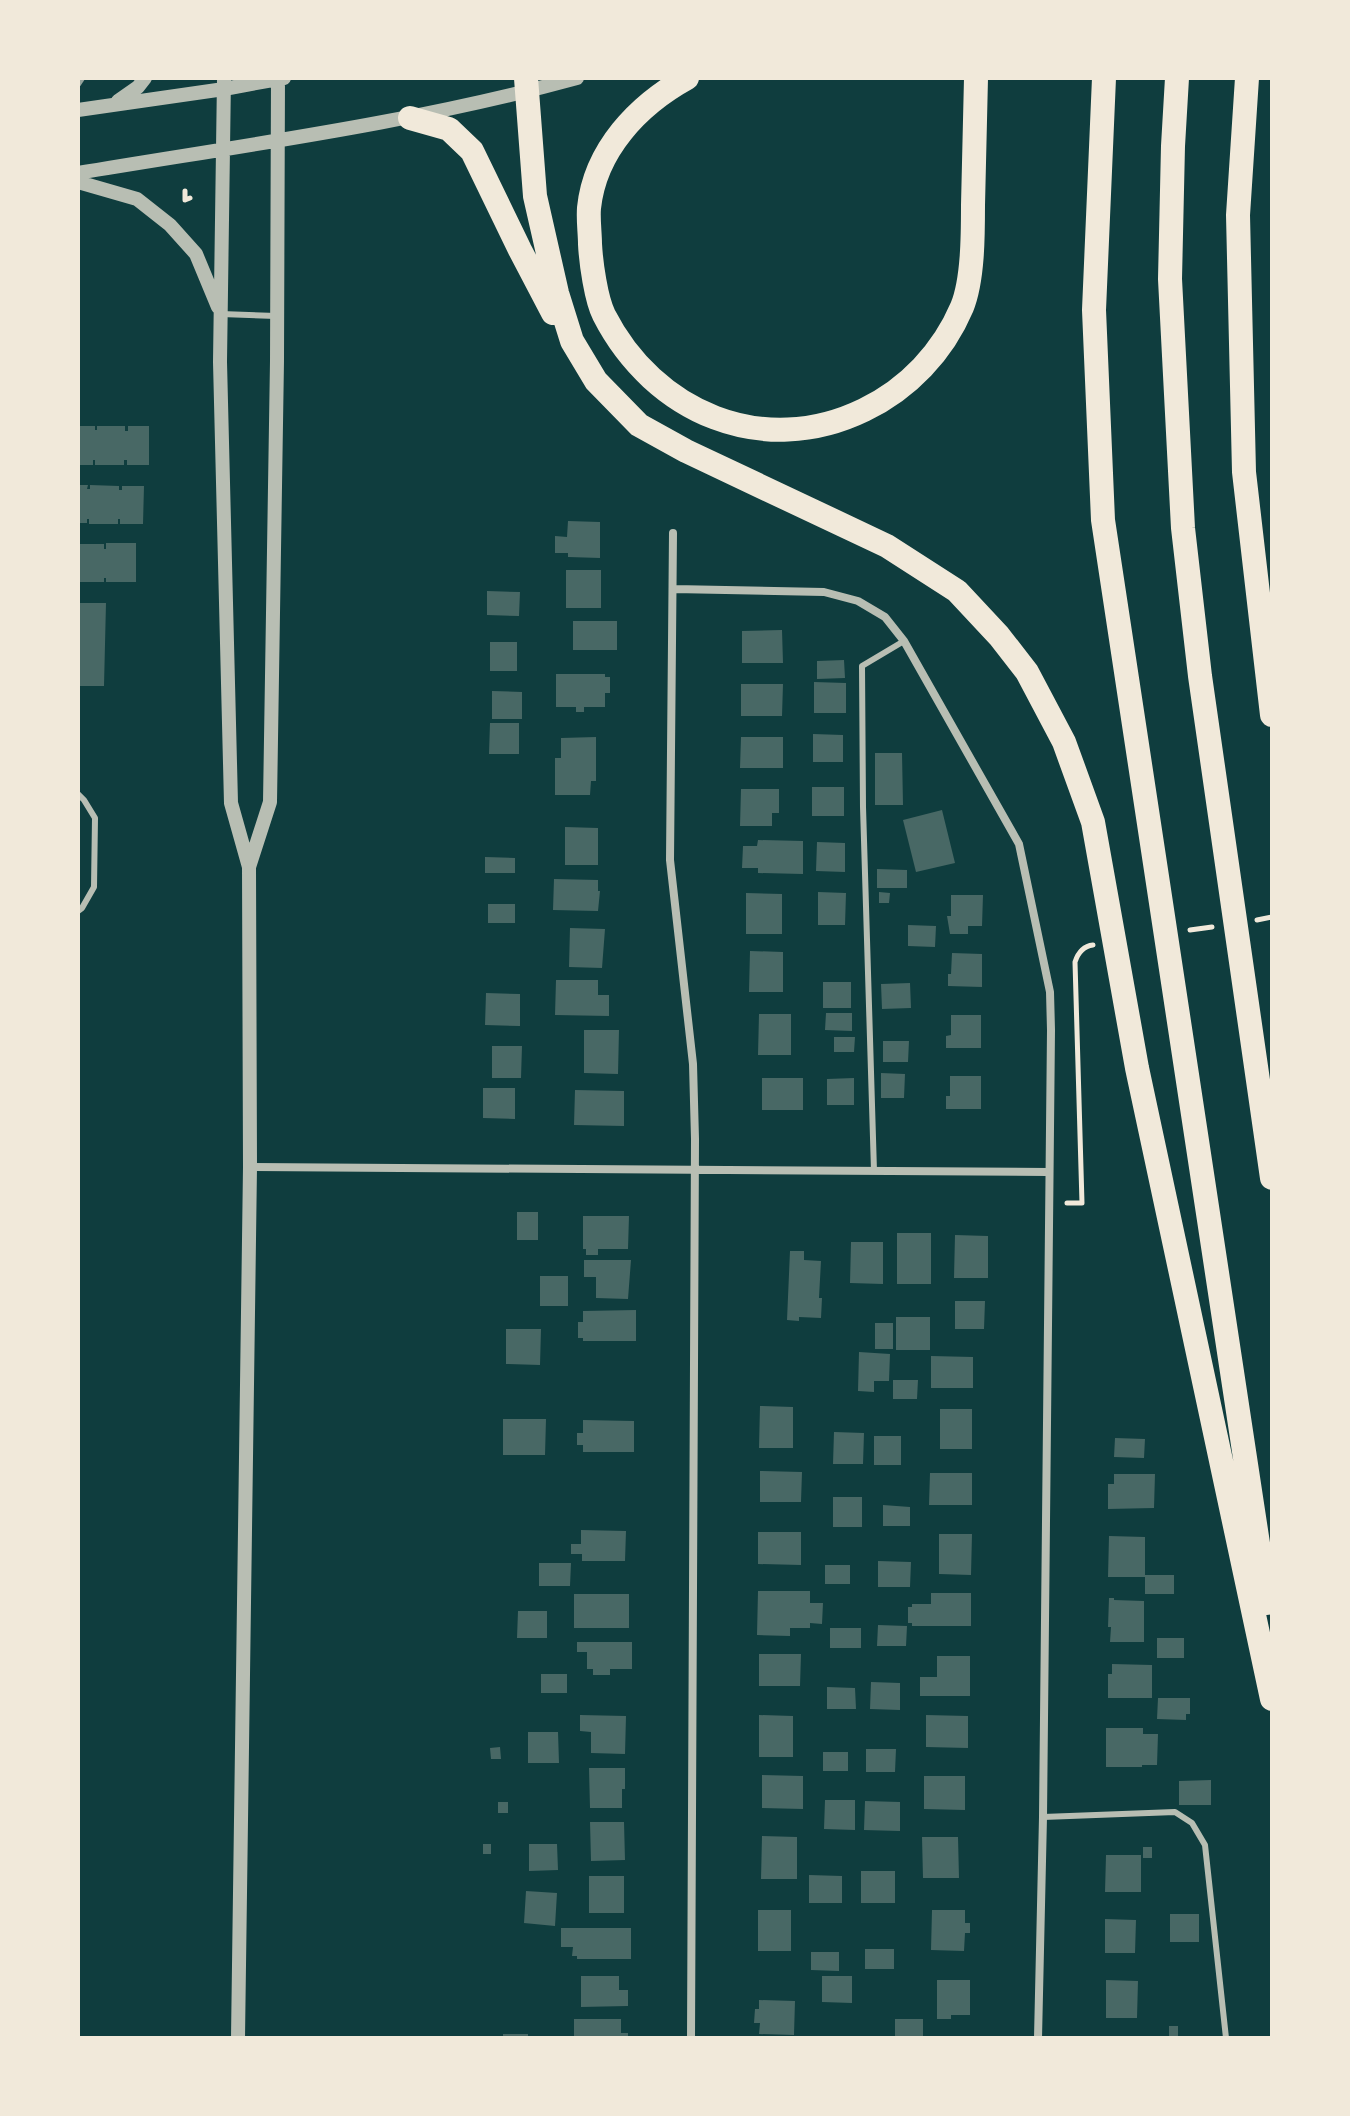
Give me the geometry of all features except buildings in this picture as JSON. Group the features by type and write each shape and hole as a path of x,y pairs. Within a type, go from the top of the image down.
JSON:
{"highway":[{"path":"687,78 648,102 617,137 599,171 589,208 591,262 603,313 627,351 654,382 696,412 743,427 787,431 842,421 889,399 921,371 947,338 963,305 972,255 976,78"},
{"path":"1104,78 1094,310 1103,520 1272,1638"},
{"path":"1177,78 1170,279 1183,528 1200,676 1272,1178"},
{"path":"1247,78 1238,215 1244,472 1272,715"},
{"path":"527,85 535,196 557,293 572,341"},
{"path":"410,118 449,129 472,151 550,308 596,381 639,425 686,451 887,546 957,591 1027,672 1064,742 1093,822 1137,1068 1272,1699"}],"street":[{"path":"112,104 138,87 145,78"},
{"path":"78,110 224,84 280,78 270,802 249,867"},
{"path":"78,173 410,118 527,85 577,78"},
{"path":"224,84 222,497 231,803 249,867 250,1167 238,2038"},
{"path":"78,182 137,199 170,225 196,254 221,314"},
{"path":"673,533 670,860 693,1064 695,1170 691,2038"},
{"path":"674,589 824,592 858,601 885,617 904,641 1019,844 1050,992 1051,1030 1038,2038"},
{"path":"250,1167 1048,1172"}],"lane":[{"path":"221,314 276,316"},
{"path":"874,1171 862,666 904,641"},
{"path":"78,794 95,818 94,887 78,911"},
{"path":"1043,1817 1175,1812 1192,1823 1205,1845 1226,2038"}],"path":[{"path":"185,191 185,200 190,198"},
{"path":"1067,1203 1082,1203 1080,1145"}],"railway":[{"path":"78,84 82,78"}]}
